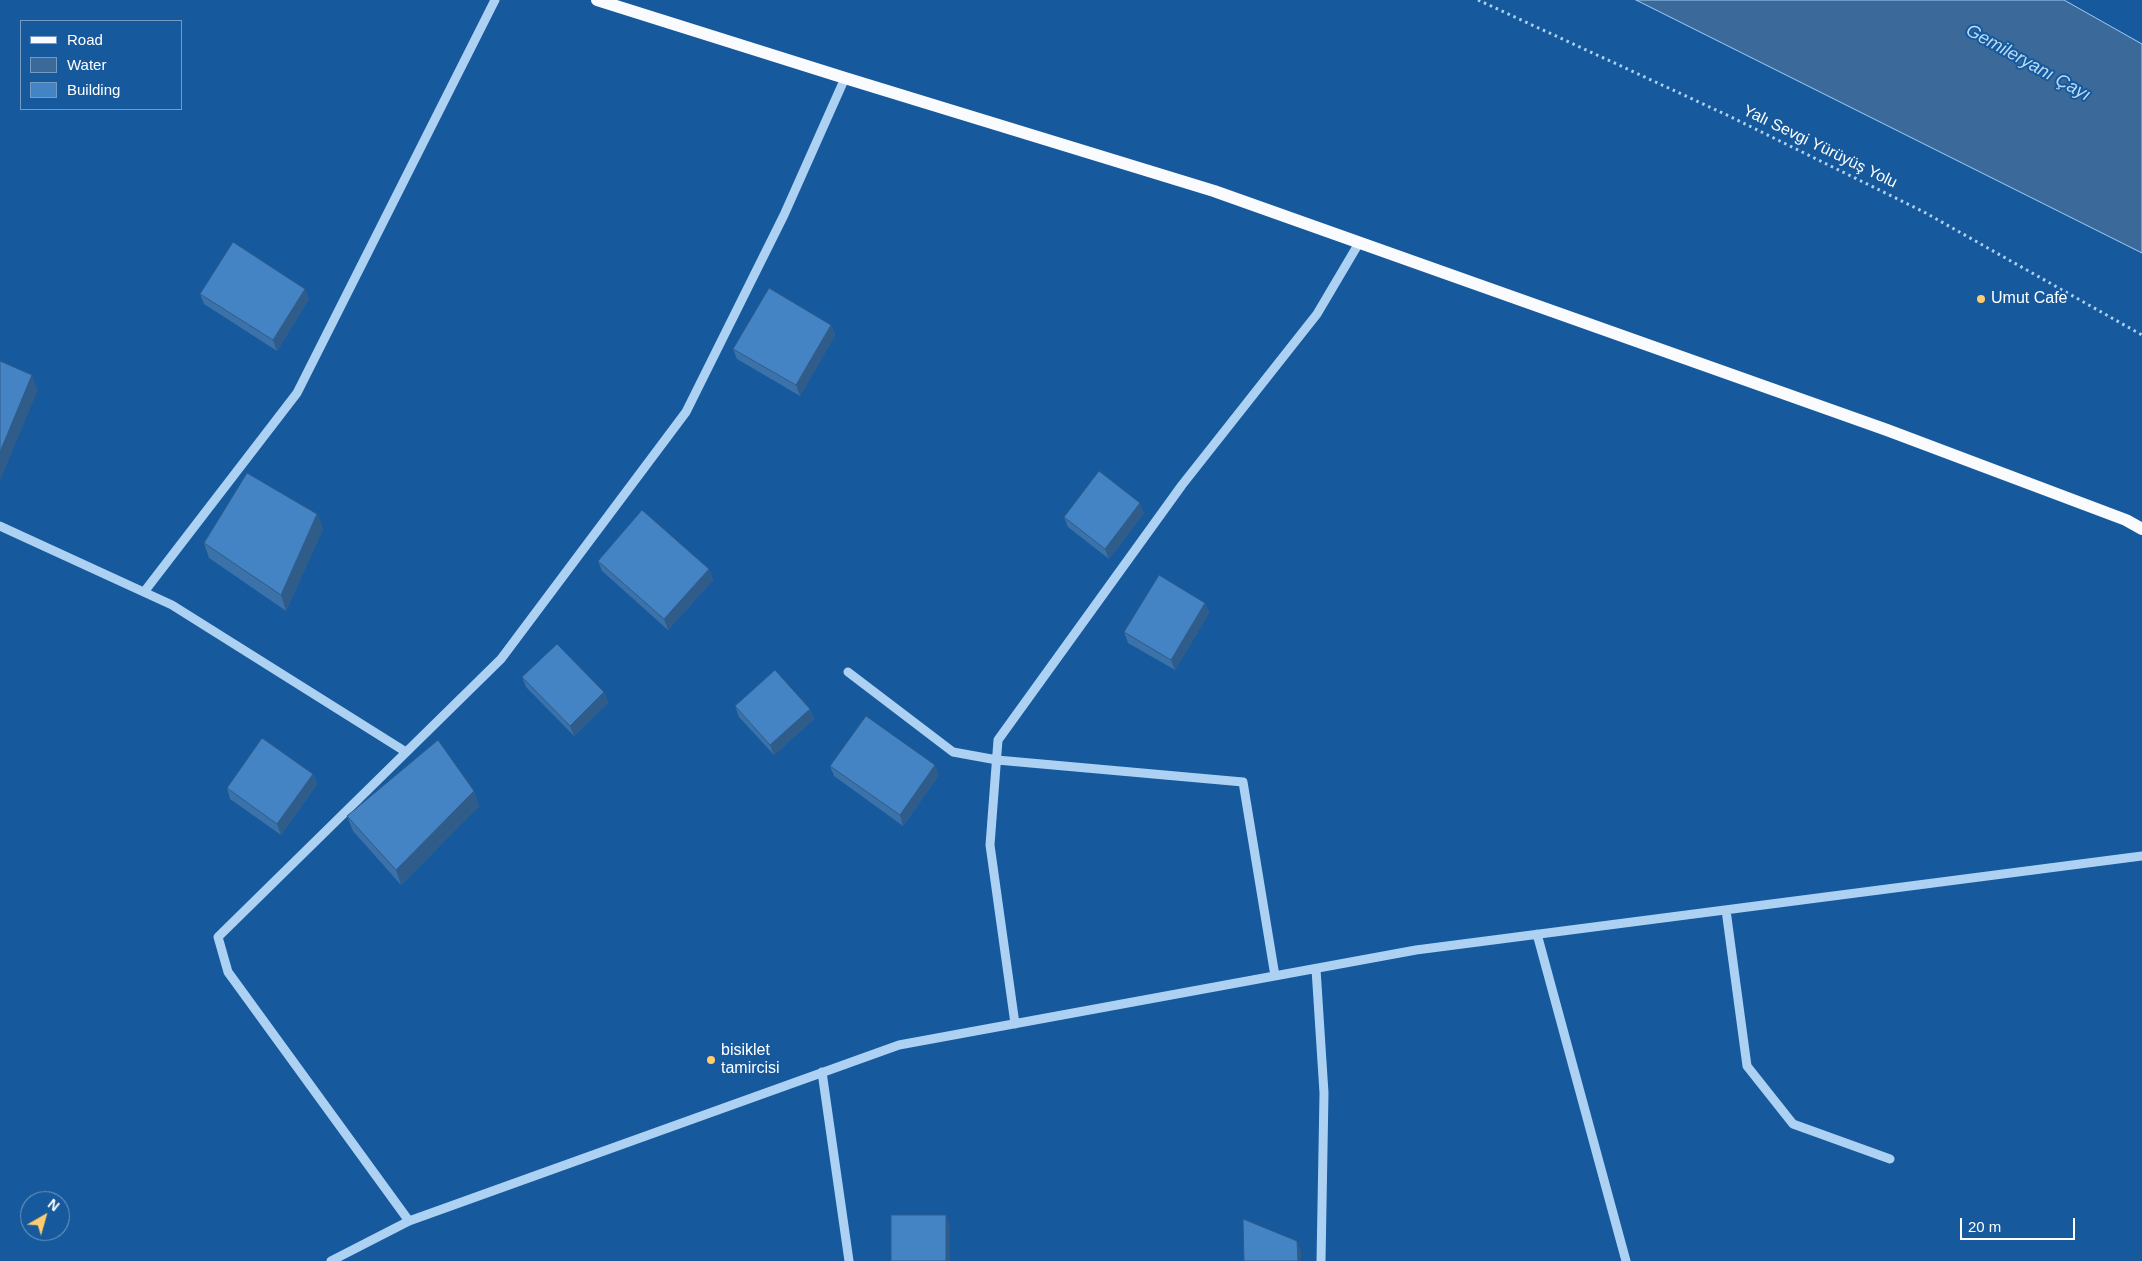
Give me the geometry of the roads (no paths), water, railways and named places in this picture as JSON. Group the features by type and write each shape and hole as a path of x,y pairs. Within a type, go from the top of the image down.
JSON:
{"main road":[{"path":"598,0 1214,191 1888,430 2126,520 2142,529"}],"street":[{"path":"144,592 296,393 495,0"},
{"path":"409,1221 228,972 218,937 501,659 686,412 784,215 845,78"},
{"path":"1015,1024 990,845 998,740 1182,485 1317,314 1359,243"},
{"path":"0,526 172,605 406,752"},
{"path":"848,672 953,752 996,760 1243,782 1275,976"},
{"path":"331,1261 409,1221 899,1045 1416,950 2142,856"},
{"path":"1726,910 1748,1066 1793,1124 1890,1159"},
{"path":"1537,934 1626,1261"},
{"path":"1316,969 1324,1093 1321,1261"},
{"path":"822,1072 849,1261"}],"water":[{"name":"Gemileryanı Çayı","path":"1636,0 2064,0 2142,44 2142,253"}],"place":[{"name":"Umut Cafe","path":"1981,299"},
{"name":"bisiklet tamircisi","path":"711,1060"}]}
